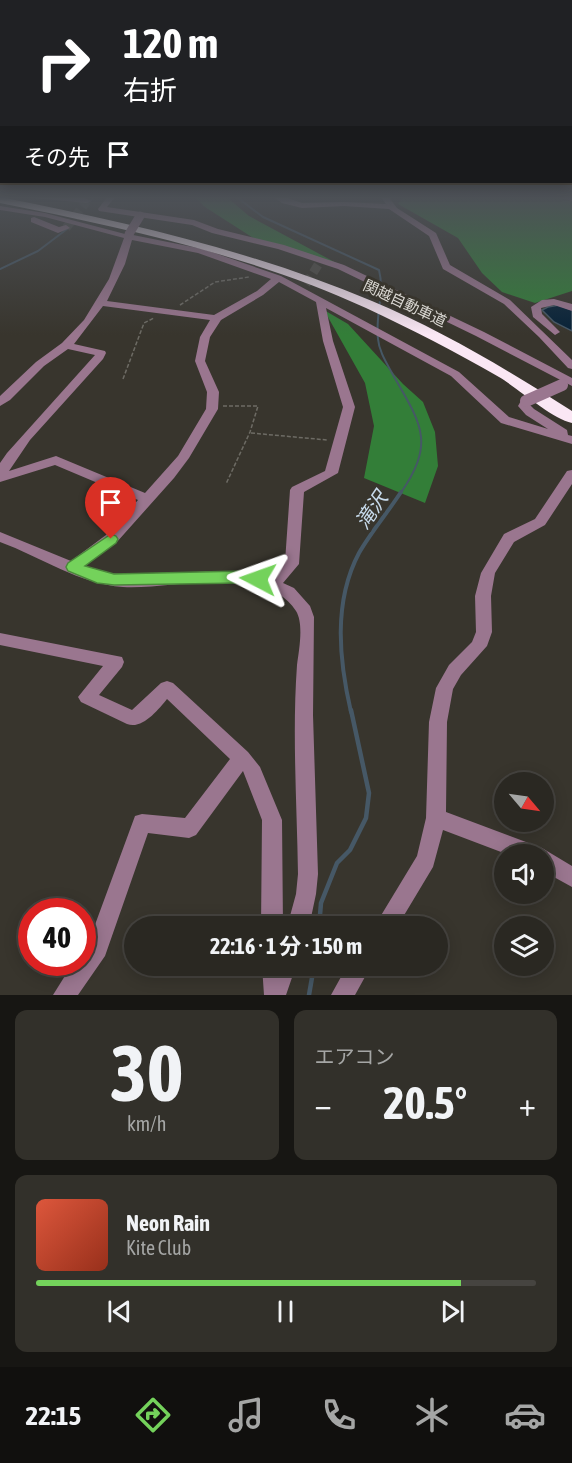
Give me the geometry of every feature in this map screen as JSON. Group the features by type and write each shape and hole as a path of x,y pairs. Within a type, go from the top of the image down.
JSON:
{"highway":[{"name":"関越自動車道","path":"191,242 304,277 376,307 439,337 515,381 572,418"},
{"name":"関越自動車道","path":"209,242 303,270 373,298 447,333 524,376 572,407"}],"street":[{"path":"0,402 40,364 66,345 101,303 125,255 128,242"},
{"path":"162,242 200,251 304,287 320,303 455,374 490,408 506,420 572,440"},
{"path":"262,242 281,247 373,281 569,382"},
{"path":"435,242 446,267 507,302 572,366"},
{"path":"73,567 111,539 183,458 212,406 213,392 200,361 205,337 216,318 260,293 278,278"},
{"path":"543,335 555,333 537,315 536,307 546,302 559,301 572,308"},
{"path":"101,303 216,318"},
{"path":"273,584 292,564 297,490 331,473 349,407 328,341 320,303"},
{"path":"0,477 5,462 16,447 60,402 101,353 97,350 66,345"},
{"path":"569,382 526,401 524,406 572,440"},
{"path":"0,477 56,460 147,499"},
{"path":"392,916 426,860 436,818 438,722 445,688 455,670 479,646 484,632 483,596 488,573 509,538 540,522 572,474"},
{"path":"0,537 103,579 243,577 273,584 300,604 307,624 304,690 308,874 301,916"},
{"path":"0,639 116,662 87,697 133,719 148,708 166,688 251,767 272,820 272,916"},
{"path":"64,995 97,948 142,822 189,828 242,758"},
{"path":"436,818 506,844"},
{"path":"554,866 572,877"},
{"path":"273,976 274,995"},
{"path":"274,995 281,976"},
{"path":"342,995 354,976"}],"path":[{"path":"212,406 258,406 250,432 226,484"},
{"path":"250,432 340,441"}],"green space":[{"path":"263,242 298,242 340,265"},
{"path":"461,242 572,242 572,291 535,303 502,292 482,273"},
{"path":"324,310 348,324 403,384 423,402 435,432 438,466 425,503 364,478 374,426 365,383"}],"water":[{"path":"559,305 572,310 572,331 554,322 542,310"}],"waterway":[{"path":"0,269 38,251 49,242"},
{"name":"滝沢","path":"319,242 379,270 381,287 377,330 381,352 417,419 420,432 421,446 418,460 400,494"},
{"name":"滝沢","path":"351,712 341,652 345,591 359,553 401,492"},
{"name":"滝沢","path":"320,916 321,903 337,863 350,850 366,818 369,793 351,710"},
{"name":"滝沢","path":"309,995 312,976"}],"tunnel":[{"path":"306,284 318,265"}],"route":[{"path":"111,539 73,567 103,579 114,580 243,577 258,579"}]}
